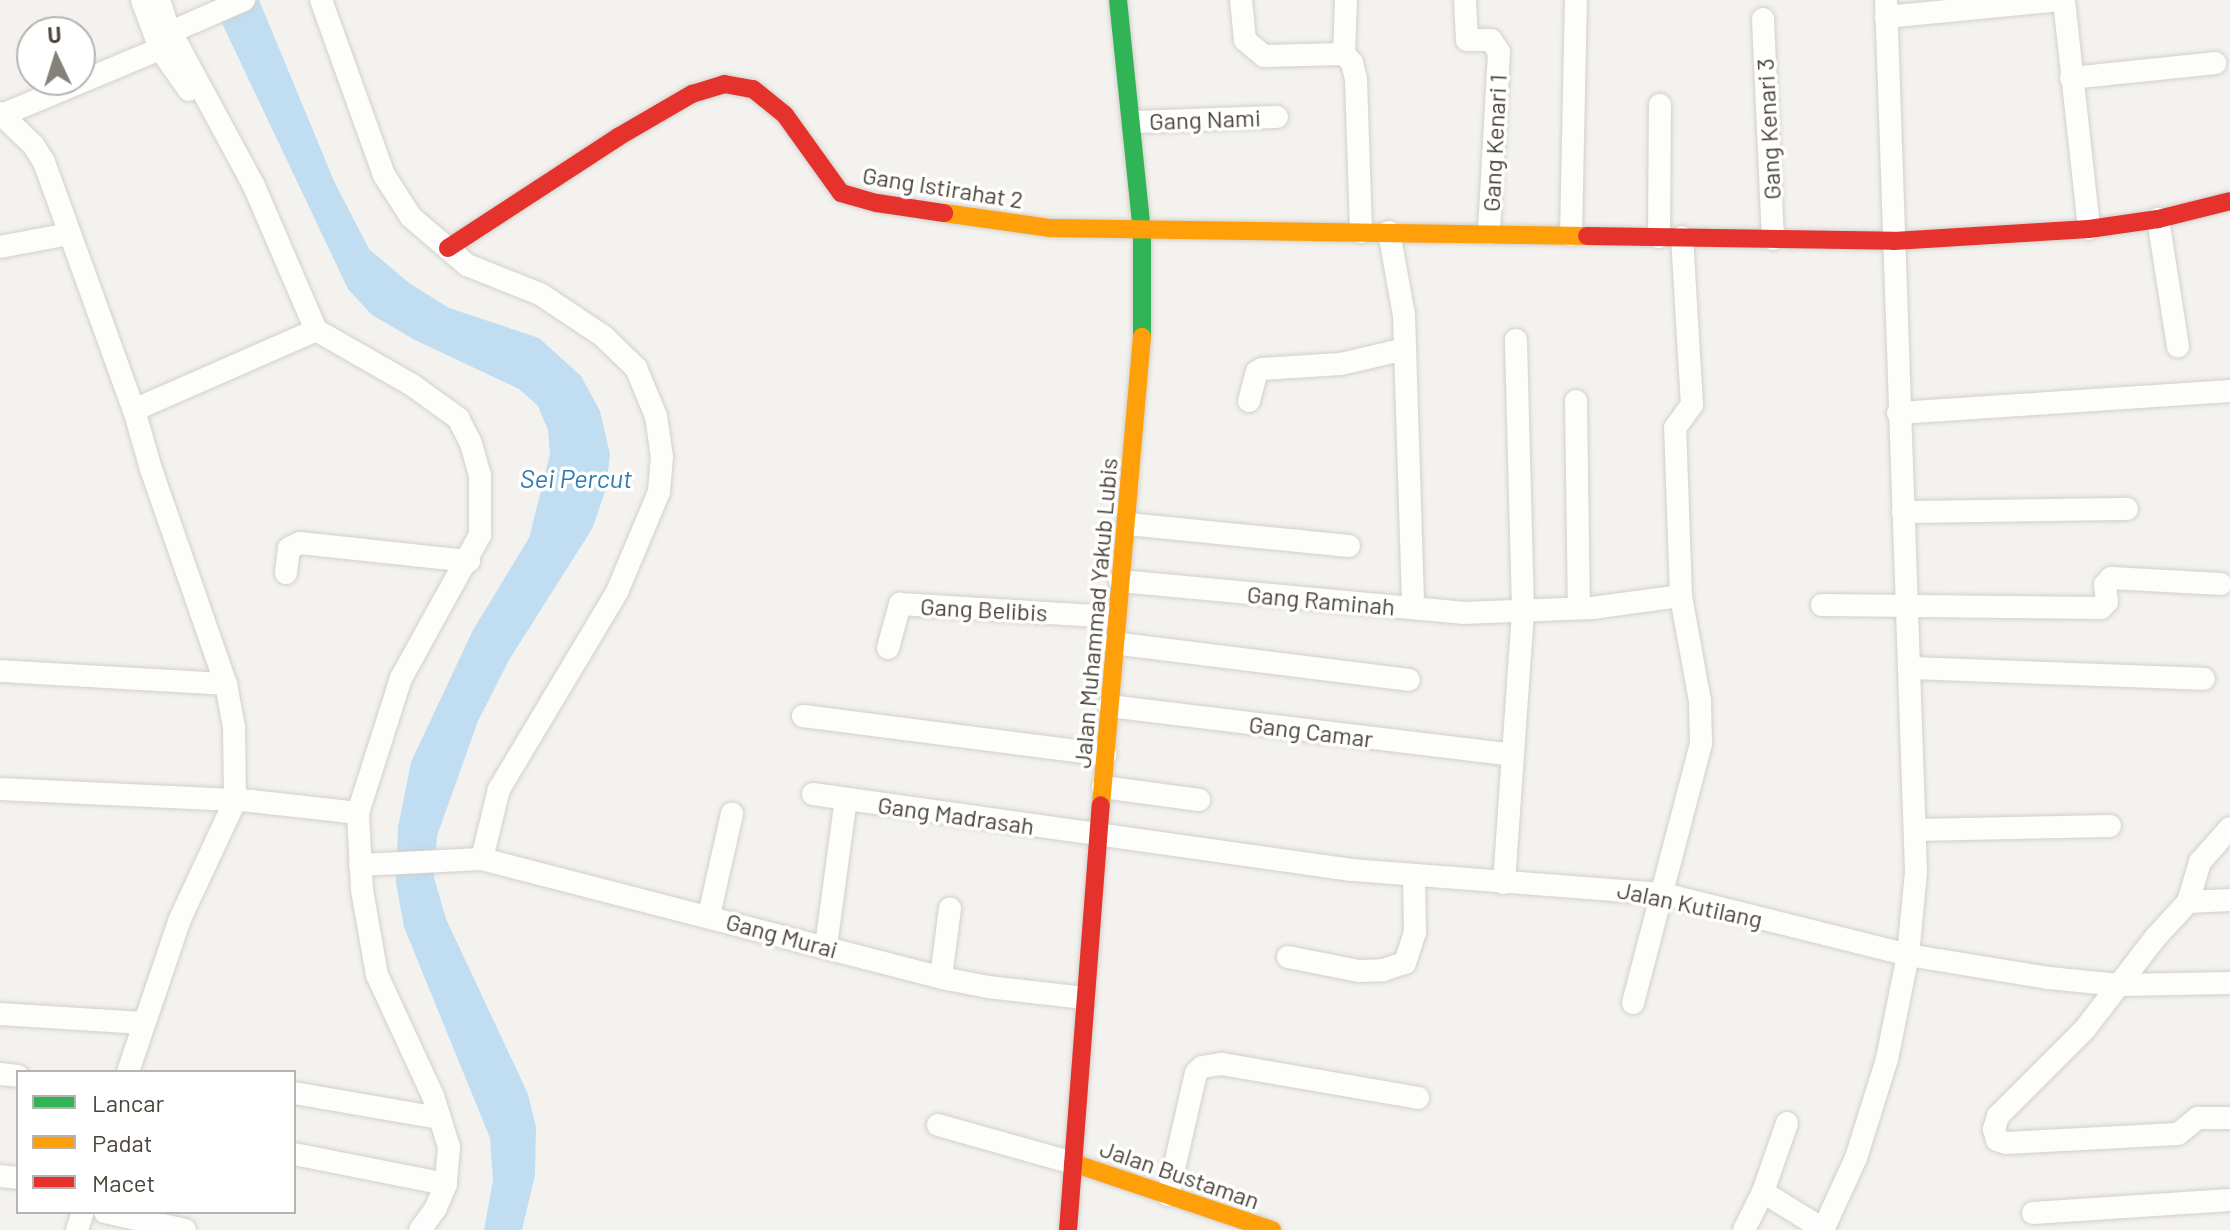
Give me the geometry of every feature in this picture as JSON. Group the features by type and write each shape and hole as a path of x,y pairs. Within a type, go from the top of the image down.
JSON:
{"street":[{"path":"142,0 217,114 254,186 316,330 412,385 458,418 471,444 480,475 480,535 469,561 401,678 358,813 367,865 377,975 449,1147 446,1184 436,1208 420,1230"},
{"path":"159,0 166,40"},
{"path":"129,1070 180,919 235,801 234,727 226,684 151,469 134,410 40,154 1,114 166,40 211,13 244,0"},
{"path":"321,0 384,175 411,217 467,265 540,294 603,336 636,368 656,416 662,457 659,492 617,592 499,789 476,860"},
{"name":"Jalan Muhammad Yakub Lubis","path":"1068,1230 1115,617 1128,524 1142,356 1142,231 1118,0"},
{"path":"1241,0 1245,40 1254,51 1264,56 1344,54"},
{"path":"1346,0 1344,54 1352,63 1356,79 1361,232"},
{"name":"Gang Kenari 1","path":"1465,0 1465,33 1470,42 1495,42 1499,52 1489,233"},
{"path":"1571,235 1576,0"},
{"path":"1763,1192 1823,1229 1842,1192 1869,1118 1887,1059 1908,955 1916,872 1886,8 2064,0 2089,229"},
{"name":"Gang Kenari 3","path":"1763,19 1773,239"},
{"path":"2071,78 2215,63"},
{"name":"Gang Istirahat 2","path":"448,248 618,137 692,94 724,84 753,89 785,115 829,181 841,193 856,199 1049,228 1894,241 2089,229 2158,219 2230,201"},
{"path":"1659,237 1660,105"},
{"name":"Gang Nami","path":"1133,122 1277,117"},
{"path":"2158,219 2178,346"},
{"path":"1389,232 1400,283 1405,349 1413,608"},
{"path":"0,247 69,234"},
{"path":"1633,1003 1664,894 1701,743 1703,723 1681,596 1675,428 1692,405 1682,237"},
{"path":"134,410 316,330"},
{"path":"1504,883 1523,610 1516,340"},
{"path":"1249,401 1257,372 1262,369 1341,364 1405,349"},
{"path":"1898,413 2230,391"},
{"path":"1576,401 1579,608"},
{"path":"1903,512 2127,509"},
{"path":"1128,524 1349,546"},
{"path":"286,573 289,548 300,543 469,561"},
{"path":"1822,605 2101,608 2107,602 2105,585 2111,578 2221,584"},
{"name":"Gang Raminah","path":"1120,581 1463,613 1579,608 1681,596"},
{"name":"Gang Belibis","path":"888,648 900,604 1115,617"},
{"path":"1113,643 1409,680"},
{"path":"1909,668 2204,679"},
{"path":"0,671 226,684"},
{"name":"Gang Camar","path":"1109,706 1512,755"},
{"path":"803,716 1106,755"},
{"path":"1103,787 1199,800"},
{"path":"0,789 235,801 358,813"},
{"name":"Gang Madrasah","path":"813,794 1099,837"},
{"path":"826,946 846,799"},
{"path":"709,915 732,814"},
{"path":"1915,830 2110,826"},
{"path":"2230,828 2200,862 2188,902 2085,1029 1998,1116 1994,1129 1997,1140 2006,1143 2178,1134 2198,1118 2230,1118"},
{"name":"Jalan Kutilang","path":"1099,837 1414,876 1623,888 1664,894 1908,955 2049,978 2119,985 2230,983"},
{"name":"Gang Murai","path":"367,865 476,860 709,915 941,977 988,987 1084,998"},
{"path":"1288,957 1359,971 1383,970 1405,963 1415,932 1414,876"},
{"path":"2188,902 2230,900"},
{"path":"941,977 950,909"},
{"path":"0,1014 143,1023"},
{"path":"1168,1195 1196,1073 1202,1067 1222,1064 1418,1098"},
{"path":"296,1093 439,1118"},
{"path":"1744,1230 1763,1192 1787,1123"},
{"path":"938,1125 1073,1163"},
{"path":"296,1154 446,1184"},
{"name":"Jalan Bustaman","path":"1073,1163 1272,1230"},
{"path":"2033,1213 2230,1200"},
{"path":"114,1214 185,1230"}],"water":[{"name":"Sei Percut","path":"211,0 259,0 334,181 369,249 409,283 449,308 539,338 581,376 600,411 610,454 606,489 592,529 509,660 478,721 437,836 434,877 446,919 528,1094 536,1127 535,1175 522,1230 484,1230 493,1180 490,1138 404,927 396,883 398,827 411,762 473,630 529,538 550,454 548,430 538,406 519,389 415,340 372,315 348,289"}],"traffic: fast":[{"path":"1118,0 1142,231 1142,337"}],"traffic: slow":[{"path":"944,213 1049,228 1587,236"},
{"path":"1101,805 1142,337"},
{"path":"1073,1163 1272,1230"}],"traffic: jam":[{"path":"448,248 618,137 692,94 724,84 753,89 785,115 841,193 877,203 944,213"},
{"path":"1587,236 1894,241 2089,229 2158,219 2230,201"},
{"path":"1068,1230 1101,805"}]}
